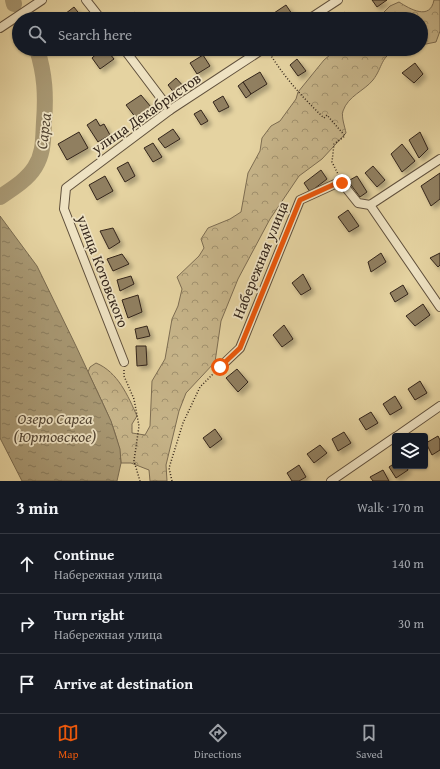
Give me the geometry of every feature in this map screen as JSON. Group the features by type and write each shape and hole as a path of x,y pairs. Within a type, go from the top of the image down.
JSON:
{"street":[{"path":"24,12 42,0"},
{"path":"86,0 95,12"},
{"path":"320,12 338,0"},
{"path":"0,28 12,20"},
{"path":"129,56 170,110"},
{"name":"улица Декабристов","path":"66,188 170,110 258,56"},
{"path":"342,183 358,203 370,205 440,159"},
{"name":"Набережная улица","path":"220,367 240,348 300,200 335,184 342,183"},
{"name":"улица Котовского","path":"66,188 64,209 124,362"},
{"path":"370,205 440,307"},
{"path":"402,433 440,406"},
{"path":"331,481 392,440"}],"path":[{"path":"270,56 296,91 324,118 327,115 344,136 334,144 332,162 342,183"},
{"path":"124,362 124,376 134,399 139,426 134,462 140,481"},
{"path":"172,481 169,468 183,423 200,388 220,367"}],"green space":[{"path":"434,0 440,0 440,31 436,42 428,44 428,12 424,12 432,6"},
{"path":"399,2 419,12 384,12 390,6"},
{"path":"329,56 386,56 373,80 345,106 342,116 346,133 322,159 299,176 270,219 238,279 221,321 215,362 186,393 179,411 166,465 167,481 150,481 149,470 131,463 121,463 117,439 104,405 88,372 90,367 96,363 104,367 116,378 126,393 137,416 132,424 132,433 145,435 150,426 152,381 165,359 172,319 178,306 182,289 177,277 199,256 204,248 201,239 208,228 230,219 241,212 248,173 260,151 262,138 271,126 280,121 296,99 298,92"}],"water":[{"name":"Озеро Сарга (Юртовское)","path":"0,216 37,266 111,421 120,449 121,463 117,481 22,481 0,438"}],"building":[{"path":"372,0 387,0 377,7"},
{"path":"286,5 291,12 276,12"},
{"path":"74,7 78,12 68,12"},
{"path":"94,56 112,56 114,59 100,69 92,58"},
{"path":"204,56 210,66 197,74 190,63"},
{"path":"297,59 306,71 298,76 290,65"},
{"path":"415,63 423,74 414,83 402,73"},
{"path":"260,72 267,84 251,94 243,82"},
{"path":"176,78 184,87 175,94 168,85"},
{"path":"243,82 251,94 246,98 238,86"},
{"path":"141,95 151,107 136,118 126,105"},
{"path":"223,96 229,107 219,112 213,102"},
{"path":"201,110 208,121 201,125 194,114"},
{"path":"96,119 100,126 104,124 110,135 98,142 87,125"},
{"path":"173,129 180,139 165,148 158,139"},
{"path":"79,132 88,148 67,160 58,144"},
{"path":"420,132 428,149 419,158 409,140"},
{"path":"153,143 162,157 153,162 144,148"},
{"path":"402,144 415,161 402,172 391,154"},
{"path":"128,162 135,176 125,182 117,168"},
{"path":"373,166 385,180 377,187 365,173"},
{"path":"321,170 327,179 310,192 304,183"},
{"path":"440,173 440,199 431,206 421,186"},
{"path":"105,176 113,191 97,200 89,185"},
{"path":"357,176 367,192 360,197 348,181"},
{"path":"348,210 359,226 349,232 338,217"},
{"path":"113,228 120,242 109,249 100,231"},
{"path":"381,253 386,262 371,272 368,262"},
{"path":"440,253 440,265 438,267 430,258"},
{"path":"122,254 129,264 113,271 107,259"},
{"path":"303,274 311,289 301,295 292,283"},
{"path":"131,276 134,284 120,291 117,280"},
{"path":"403,285 408,294 395,302 390,293"},
{"path":"138,295 142,312 128,318 122,300"},
{"path":"423,304 430,315 415,326 406,316"},
{"path":"284,325 293,339 282,347 273,335"},
{"path":"147,326 150,336 137,339 135,329"},
{"path":"136,346 146,346 147,365 137,366"},
{"path":"237,369 248,382 238,392 226,378"},
{"path":"420,381 427,393 415,400 408,389"},
{"path":"395,396 402,408 390,415 383,404"},
{"path":"371,412 378,423 366,430 359,419"},
{"path":"215,429 222,439 210,448 203,438"},
{"path":"344,432 351,443 338,451 332,439"},
{"path":"438,436 440,440 440,450 432,455 428,447 428,442"},
{"path":"320,445 327,453 314,463 307,454"},
{"path":"299,465 306,477 299,481 292,481 287,473"},
{"path":"392,465 392,469 408,470 396,478 389,467"},
{"path":"383,470 389,481 373,481 370,477"}],"waterway":[{"name":"Сарга","path":"13,0 14,4"},
{"name":"Сарга","path":"0,197 19,184 32,172 42,151 45,94 39,56"}],"route":[{"path":"220,367 240,348 300,200 335,184 342,183"}]}
